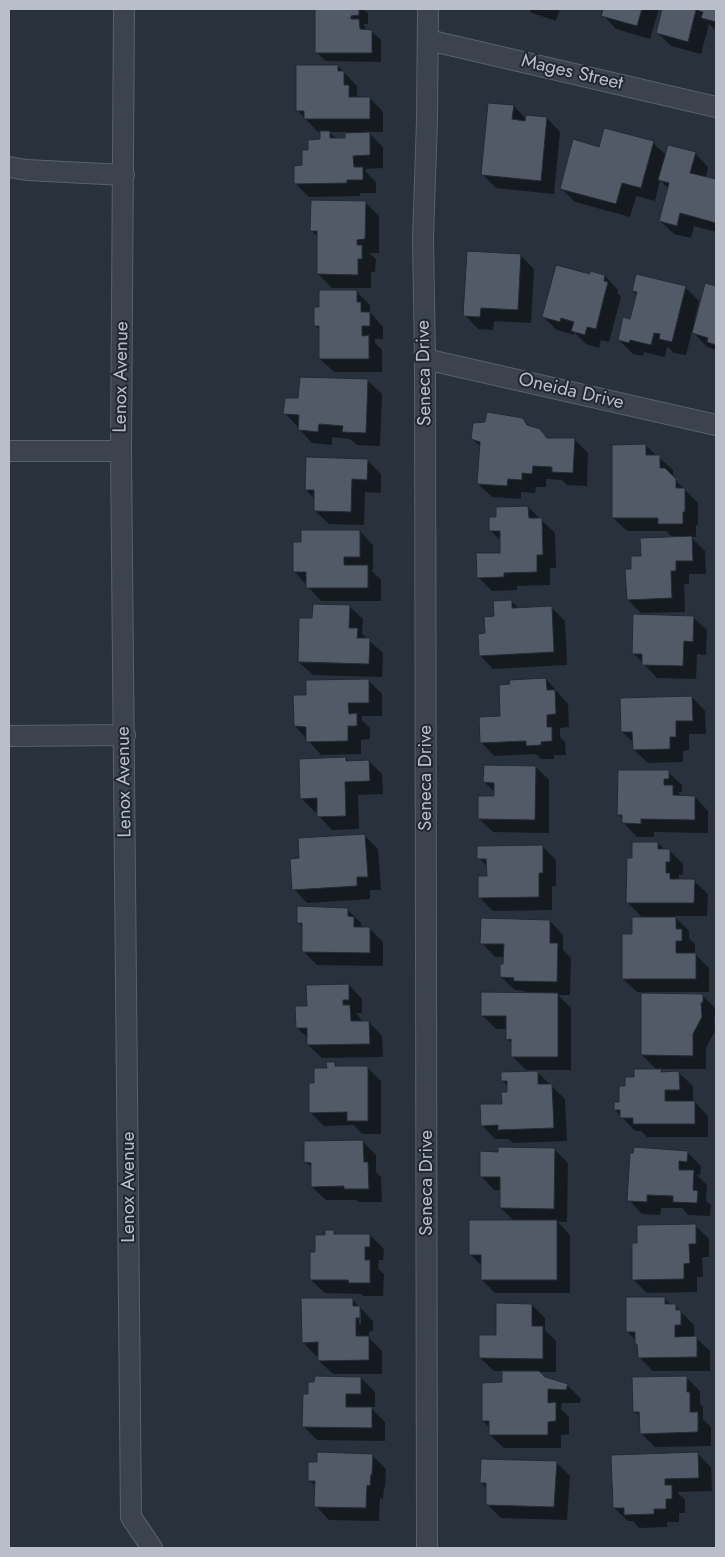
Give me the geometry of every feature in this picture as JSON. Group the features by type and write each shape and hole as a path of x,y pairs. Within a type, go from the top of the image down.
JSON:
{"street":[{"name":"Lenox Avenue","path":"124,9 121,451 131,1517 152,1548"},
{"name":"Seneca Drive","path":"427,1548 425,359 423,214 427,120 428,9"},
{"name":"Mages Street","path":"428,40 716,107"},
{"path":"9,167 27,170 124,175"},
{"name":"Oneida Drive","path":"425,359 716,425"},
{"path":"9,451 121,451"},
{"path":"9,736 125,736"}],"building":[{"path":"315,9 359,9 359,15 351,16 351,19 359,19 360,29 372,30 372,53 315,53"},
{"path":"603,9 642,9 637,26 601,16"},
{"path":"662,9 716,9 716,22 701,18 703,12 696,10 688,42 656,33"},
{"path":"296,65 338,65 338,71 344,71 344,85 349,85 349,97 370,97 370,119 304,119 304,111 296,111"},
{"path":"488,103 514,105 512,119 525,121 526,115 547,117 541,181 481,175"},
{"path":"604,128 654,141 641,188 622,183 616,204 560,189 573,139 599,147"},
{"path":"320,131 330,131 330,138 345,138 345,133 370,132 370,155 353,156 354,167 363,167 363,180 347,180 347,183 294,184 294,166 302,165 302,150 308,150 308,140 320,139"},
{"path":"668,145 696,152 690,173 716,179 716,223 680,213 677,226 659,221 669,183 658,180"},
{"path":"311,200 366,201 365,239 357,240 357,245 362,245 362,259 358,259 358,275 317,274 317,231 310,231"},
{"path":"467,251 521,254 518,310 481,308 480,317 463,316"},
{"path":"556,265 590,274 590,271 605,275 604,281 608,282 596,329 587,327 585,335 571,331 574,322 561,318 560,322 542,317"},
{"path":"636,274 686,286 672,342 659,339 660,334 654,333 651,345 630,340 629,343 618,340 623,317 630,319 637,292 632,291"},
{"path":"705,283 716,286 716,345 707,342 708,338 692,333"},
{"path":"319,290 357,290 357,302 361,302 361,312 370,312 370,326 362,326 362,336 369,335 369,359 319,359 319,326 314,326 314,307 319,307"},
{"path":"300,377 368,379 366,433 342,432 343,426 319,424 318,432 298,430 299,415 283,414 285,398 298,398"},
{"path":"487,412 523,418 527,425 540,429 547,438 575,438 573,473 552,472 552,467 533,466 532,474 522,473 522,480 508,479 507,486 477,484 480,442 471,439 473,423 485,422"},
{"path":"646,444 646,455 660,455 660,468 665,468 676,479 676,488 685,488 683,524 658,524 658,518 612,518 612,445"},
{"path":"306,457 368,459 367,480 352,479 351,512 314,511 314,490 305,490"},
{"path":"528,506 529,518 542,518 543,555 537,555 537,572 504,573 504,577 477,578 476,553 500,553 500,531 489,531 489,517 496,517 496,507"},
{"path":"301,530 360,530 360,557 344,557 344,565 368,565 368,588 306,588 306,572 293,572 293,542 301,542"},
{"path":"692,536 693,561 676,561 676,571 671,571 672,598 627,600 625,569 631,569 631,556 641,556 640,538"},
{"path":"512,600 512,608 552,606 554,652 479,656 478,634 485,633 484,617 494,616 493,601"},
{"path":"313,604 350,605 349,628 358,628 357,638 370,638 369,664 298,662 299,618 312,618"},
{"path":"633,614 694,616 693,642 684,641 683,666 642,665 642,654 632,654"},
{"path":"546,678 547,690 555,690 556,714 547,715 547,727 552,727 552,741 541,742 541,745 526,746 526,741 480,743 479,717 500,716 499,685 510,684 509,680"},
{"path":"369,679 369,703 348,703 349,714 357,713 357,726 348,726 348,741 306,742 306,727 294,726 293,695 306,695 306,680"},
{"path":"692,696 693,721 676,721 676,737 670,737 670,749 633,750 632,732 621,732 620,698"},
{"path":"346,757 346,761 369,760 370,781 345,782 346,816 317,817 317,798 300,799 299,759"},
{"path":"484,765 536,766 535,820 478,819 478,796 494,796 494,783 483,782"},
{"path":"618,770 669,770 669,779 664,779 664,785 673,785 673,795 695,796 695,820 641,819 641,824 622,823 622,815 617,815"},
{"path":"365,834 368,877 357,877 357,886 292,890 290,859 299,858 298,838"},
{"path":"632,842 658,842 658,849 670,849 670,862 666,862 666,873 670,873 670,879 695,879 694,903 626,903 627,858 632,858"},
{"path":"543,845 543,873 539,873 539,897 478,898 478,876 487,876 486,859 477,859 477,846"},
{"path":"297,906 348,908 348,916 354,917 354,927 370,927 370,953 302,952 302,923 297,923"},
{"path":"632,917 676,917 676,929 682,929 682,941 676,941 676,953 696,953 696,979 622,979 622,934 632,934"},
{"path":"481,918 550,920 550,943 558,943 557,982 513,981 514,978 500,977 500,964 503,964 504,944 480,944"},
{"path":"349,984 349,1000 343,1000 343,1005 350,1005 351,1021 369,1021 370,1044 307,1045 307,1028 296,1028 295,1006 307,1006 306,985"},
{"path":"481,992 558,993 558,1057 511,1057 511,1039 506,1040 506,1016 481,1016"},
{"path":"641,993 703,994 703,1002 701,1003 702,1017 693,1034 693,1056 641,1055"},
{"path":"326,1062 335,1062 335,1066 368,1066 368,1121 347,1121 347,1112 309,1113 309,1083 314,1083 314,1068 327,1068"},
{"path":"634,1069 662,1069 661,1072 679,1071 680,1090 665,1090 665,1101 695,1101 695,1124 633,1124 633,1118 620,1118 620,1110 614,1110 614,1102 619,1102 619,1086 625,1086 625,1077 634,1077"},
{"path":"538,1071 538,1084 552,1084 554,1128 498,1130 498,1125 481,1126 480,1104 502,1104 501,1092 507,1092 507,1081 501,1081 501,1072"},
{"path":"363,1140 364,1162 368,1162 369,1189 344,1189 344,1186 311,1187 311,1163 304,1162 304,1141"},
{"path":"498,1147 555,1148 554,1209 500,1208 500,1177 480,1177 480,1151 498,1152"},
{"path":"634,1147 688,1151 687,1162 679,1161 679,1170 694,1170 693,1190 698,1191 697,1203 673,1202 673,1196 647,1195 647,1202 627,1201 630,1153 633,1153"},
{"path":"469,1220 557,1220 557,1280 481,1280 481,1255 469,1255"},
{"path":"696,1224 696,1244 689,1244 690,1263 684,1264 684,1279 632,1280 632,1243 637,1243 637,1225"},
{"path":"325,1230 334,1230 334,1234 370,1234 370,1247 365,1247 365,1260 370,1260 370,1283 349,1283 348,1280 310,1280 310,1252 315,1252 315,1235 325,1235"},
{"path":"626,1297 665,1297 665,1304 676,1304 676,1310 681,1310 681,1325 675,1325 675,1337 697,1336 697,1357 638,1358 635,1332 626,1332"},
{"path":"301,1298 353,1298 353,1306 360,1306 360,1318 356,1318 356,1336 369,1336 369,1360 318,1361 318,1342 302,1343"},
{"path":"496,1303 532,1304 532,1326 543,1326 543,1359 479,1358 479,1335 496,1335"},
{"path":"502,1371 539,1371 545,1377 568,1384 566,1390 548,1389 548,1403 556,1402 556,1421 548,1422 548,1435 489,1435 489,1421 482,1421 482,1383 502,1382"},
{"path":"315,1376 361,1377 361,1394 346,1394 346,1407 372,1407 372,1428 302,1427 303,1394 308,1394 308,1382 314,1382"},
{"path":"687,1376 687,1392 690,1392 690,1412 698,1412 698,1432 640,1434 639,1412 633,1412 632,1377"},
{"path":"317,1452 373,1454 370,1486 367,1485 366,1508 314,1507 315,1481 308,1481 308,1462 317,1462"},
{"path":"698,1452 699,1478 665,1479 665,1485 672,1485 672,1499 666,1499 666,1509 654,1509 654,1514 624,1515 624,1508 613,1508 611,1455"},
{"path":"481,1459 557,1461 554,1507 486,1505 486,1483 480,1483"}]}
